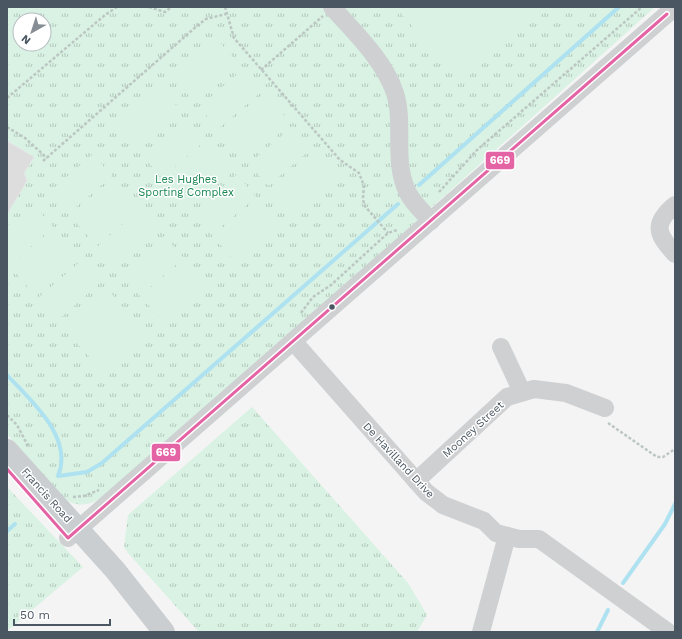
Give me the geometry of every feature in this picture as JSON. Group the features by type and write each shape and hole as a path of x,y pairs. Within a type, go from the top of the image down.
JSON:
{"main road":[{"name":"Francis Road","path":"7,450 150,632"},
{"name":"Francis Road","path":"7,469 73,534 115,570 164,632"}],"street":[{"path":"332,7 376,60 394,92 400,123 402,178 408,193 426,216"},
{"path":"73,534 293,341 426,216 672,15"},
{"path":"675,205 664,214 660,220 659,229 663,241 675,254"},
{"name":"De Havilland Drive","path":"293,341 416,481 443,505 484,521 496,533 519,539 539,539 668,632"},
{"path":"501,347 522,392"},
{"name":"Mooney Street","path":"416,481 507,397 534,388 566,394 606,408"},
{"path":"480,632 507,536"}],"path":[{"path":"7,98 105,15 117,7"},
{"path":"149,7 165,12 171,7"},
{"path":"225,7 234,38 340,160 359,173 364,186 363,201 368,211 388,233"},
{"path":"426,216 476,150 642,7"},
{"path":"43,161 198,25 206,19 226,14"},
{"path":"261,70 311,26"},
{"path":"7,127 32,143 47,158"},
{"path":"299,316 308,300 331,285 388,233 399,230"},
{"path":"606,408 605,420 656,456 663,457 675,449"},
{"path":"7,415 19,429 30,450"},
{"path":"68,497 84,496 100,489"}],"green space":[{"name":"Les Hughes Sporting Complex","path":"7,7 655,7 392,243 102,497 89,504 75,504 65,500 7,434"},
{"path":"395,7 546,7 462,82"},
{"path":"218,40 237,62 193,100 174,79"},
{"path":"243,69 262,91 218,129 199,107"},
{"path":"162,89 181,111 137,149 118,127"},
{"path":"268,98 287,119 243,158 224,136"},
{"path":"187,118 206,140 162,178 143,156"},
{"path":"293,126 312,148 268,186 249,164"},
{"path":"212,146 231,168 187,206 168,185"},
{"path":"93,154 112,176 68,214 49,192"},
{"path":"317,154 337,176 293,214 273,192"},
{"path":"237,174 256,197 212,235 193,213"},
{"path":"116,181 136,203 92,241 73,219"},
{"path":"262,203 281,225 237,264 218,242"},
{"path":"34,205 53,227 9,266 7,263 7,229"},
{"path":"141,208 160,230 116,269 97,247"},
{"path":"58,233 77,255 33,293 14,271"},
{"path":"164,236 184,258 140,296 121,274"},
{"path":"82,260 101,282 57,321 38,298"},
{"path":"188,263 208,285 164,323 145,301"},
{"path":"106,287 125,310 81,348 62,326"},
{"path":"130,315 149,337 105,375 86,353"},
{"path":"252,407 408,583 427,615 417,632 199,632 128,553 124,547 128,515"},
{"path":"7,487 83,567 7,631"}],"building":[{"path":"7,141 34,157 24,173 27,181 7,214"}],"waterway":[{"path":"419,185 619,7"},
{"path":"7,375 38,408 48,421 55,434 60,447 61,462 58,476 87,472 102,463 398,204"},
{"path":"623,583 665,524 675,504"},
{"path":"7,531 15,524"},
{"path":"597,632 608,610"}],"transit line":[{"name":"669","path":"7,469 68,538 667,14"}]}
